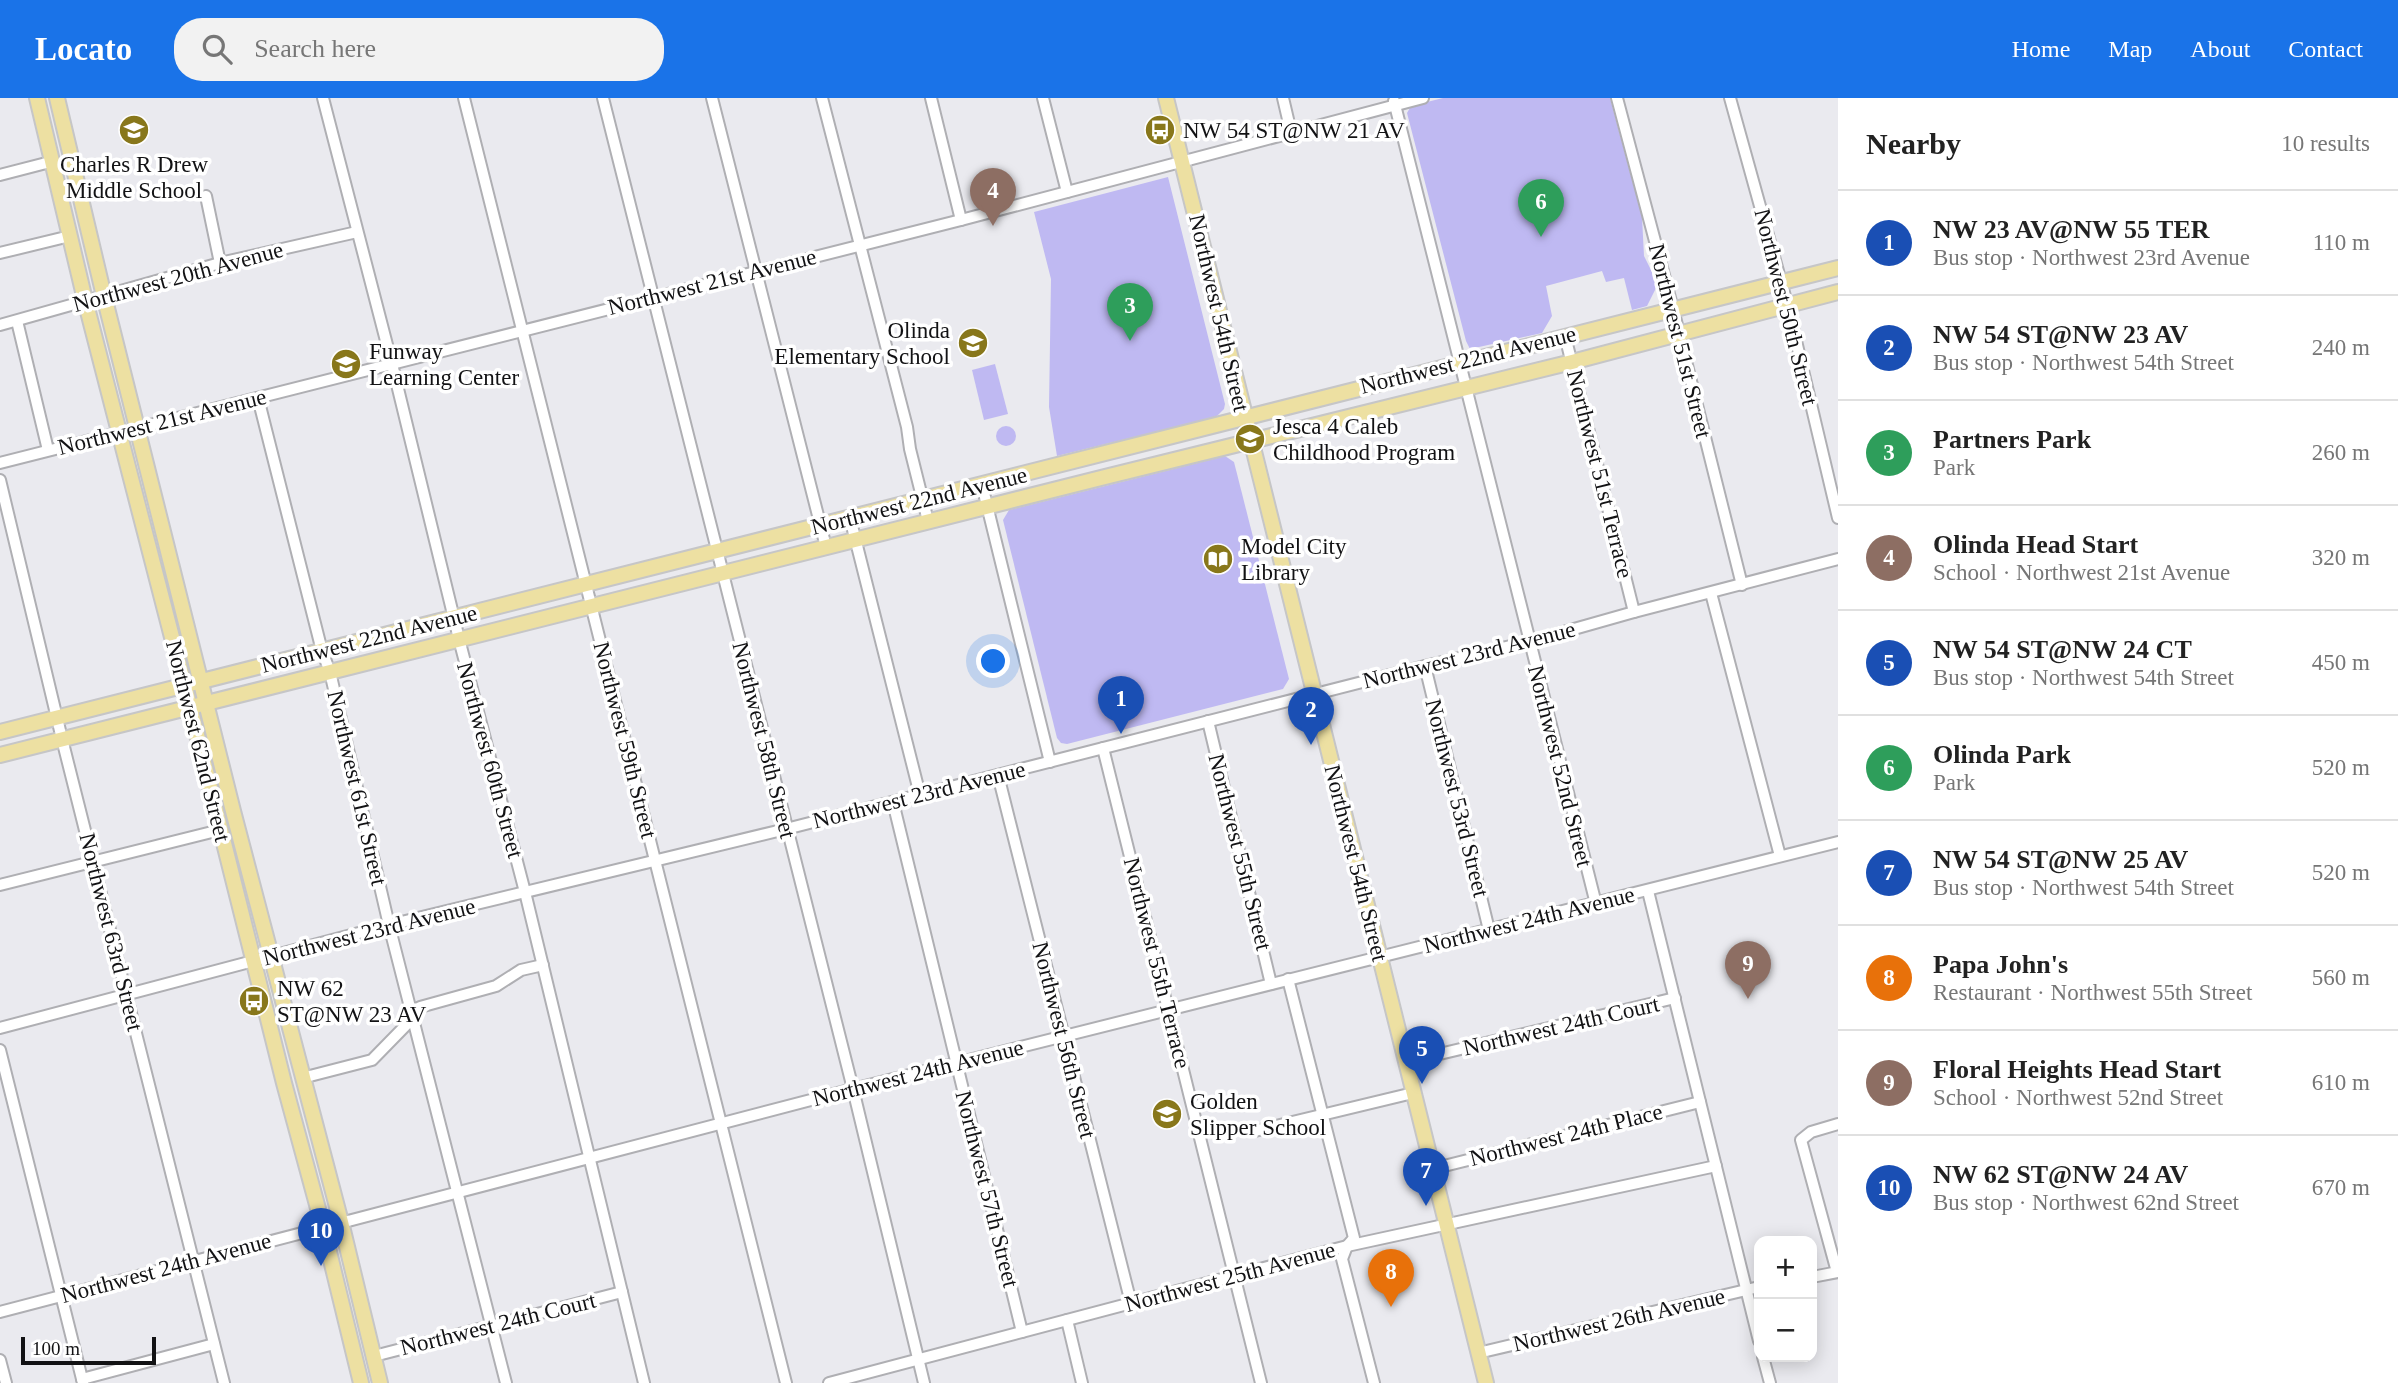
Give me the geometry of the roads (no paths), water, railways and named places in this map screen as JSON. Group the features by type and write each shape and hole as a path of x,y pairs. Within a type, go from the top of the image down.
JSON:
{"main road":[{"name":"Northwest 62nd Street","path":"37,98 85,300 323,1227 360,1383"},
{"name":"Northwest 62nd Street","path":"57,98 206,703 341,1222 380,1383"},
{"name":"Northwest 54th Street","path":"1166,98 1486,1383"},
{"name":"Northwest 22nd Avenue","path":"0,732 1838,268"},
{"name":"Northwest 22nd Avenue","path":"0,755 1250,440 1572,362 1838,292"}],"street":[{"name":"Northwest 60th Street","path":"323,98 525,892 644,1383"},
{"name":"Northwest 59th Street","path":"464,98 786,1383"},
{"name":"Northwest 58th Street","path":"603,98 853,1089 924,1383"},
{"path":"712,98 826,547"},
{"path":"822,98 907,425 910,449 928,522"},
{"path":"931,98 961,220"},
{"path":"1043,98 1067,192"},
{"path":"1283,98 1291,132"},
{"name":"Northwest 21st Avenue","path":"0,463 961,220 1182,162 1394,102 1423,98"},
{"name":"Northwest 51st Street","path":"1617,98 1742,584"},
{"name":"Northwest 50th Street","path":"1730,98 1788,307 1838,518"},
{"name":"Northwest 52nd Street","path":"1394,102 1596,904"},
{"path":"0,175 54,162"},
{"path":"206,195 220,263"},
{"name":"Northwest 20th Avenue","path":"0,325 220,263 357,232"},
{"path":"0,253 70,236"},
{"path":"17,321 48,450"},
{"name":"Northwest 51st Terrace","path":"1565,336 1634,612"},
{"name":"Northwest 61st Street","path":"258,398 322,651 330,671 412,1019 506,1383"},
{"name":"Northwest 63rd Street","path":"0,480 62,739 224,1383"},
{"path":"982,485 1050,762"},
{"path":"850,518 920,795"},
{"name":"Northwest 23rd Avenue","path":"0,1028 389,925 786,829 1528,642 1838,559"},
{"path":"1711,593 1780,856"},
{"name":"Northwest 53rd Street","path":"1425,666 1489,930"},
{"name":"Northwest 55th Street","path":"1208,721 1271,984"},
{"name":"Northwest 55th Terrace","path":"1103,748 1261,1383"},
{"name":"Northwest 56th Street","path":"998,775 1131,1303"},
{"name":"Northwest 57th Street","path":"892,802 1022,1332"},
{"path":"0,885 220,830"},
{"name":"Northwest 24th Avenue","path":"0,1312 853,1089 1838,842"},
{"path":"1648,891 1754,1321"},
{"path":"302,1078 372,1060 412,1019 420,1007 496,986 521,970 543,965"},
{"path":"1288,979 1354,1238 1342,1259 1374,1383"},
{"name":"Northwest 24th Court","path":"1406,1062 1675,999"},
{"path":"0,1050 82,1381 214,1344"},
{"path":"1255,1131 1413,1093"},
{"name":"Northwest 24th Place","path":"1433,1169 1700,1102"},
{"path":"1817,1276 1838,1272 1801,1140 1811,1132 1838,1124"},
{"name":"Northwest 25th Avenue","path":"829,1383 1347,1247 1716,1166"},
{"name":"Northwest 26th Avenue","path":"1478,1353 1754,1288"},
{"name":"Northwest 24th Court","path":"374,1356 622,1292"},
{"path":"1067,1320 1082,1383"},
{"path":"0,1360 5,1383"},
{"path":"1764,1362 1770,1383"}],"place":[{"name":"Charles R Drew Middle School","path":"134,130"},
{"name":"NW 54 ST@NW 21 AV","path":"1160,130"},
{"name":"Olinda Head Start","path":"993,226"},
{"name":"Olinda Park","path":"1541,237"},
{"name":"Partners Park","path":"1130,341"},
{"name":"Olinda Elementary School","path":"973,343"},
{"name":"Funway Learning Center","path":"346,364"},
{"name":"Jesca 4 Caleb Childhood Program","path":"1250,439"},
{"name":"Model City Library","path":"1218,559"},
{"name":"NW 23 AV@NW 55 TER","path":"1121,734"},
{"name":"NW 54 ST@NW 23 AV","path":"1311,745"},
{"name":"Floral Heights Head Start","path":"1748,999"},
{"name":"NW 62 ST@NW 23 AV","path":"254,1001"},
{"name":"NW 54 ST@NW 24 CT","path":"1422,1084"},
{"name":"Golden Slipper School","path":"1167,1114"},
{"name":"NW 54 ST@NW 25 AV","path":"1426,1206"},
{"name":"NW 62 ST@NW 24 AV","path":"321,1266"},
{"name":"Papa John's","path":"1391,1307"}]}
